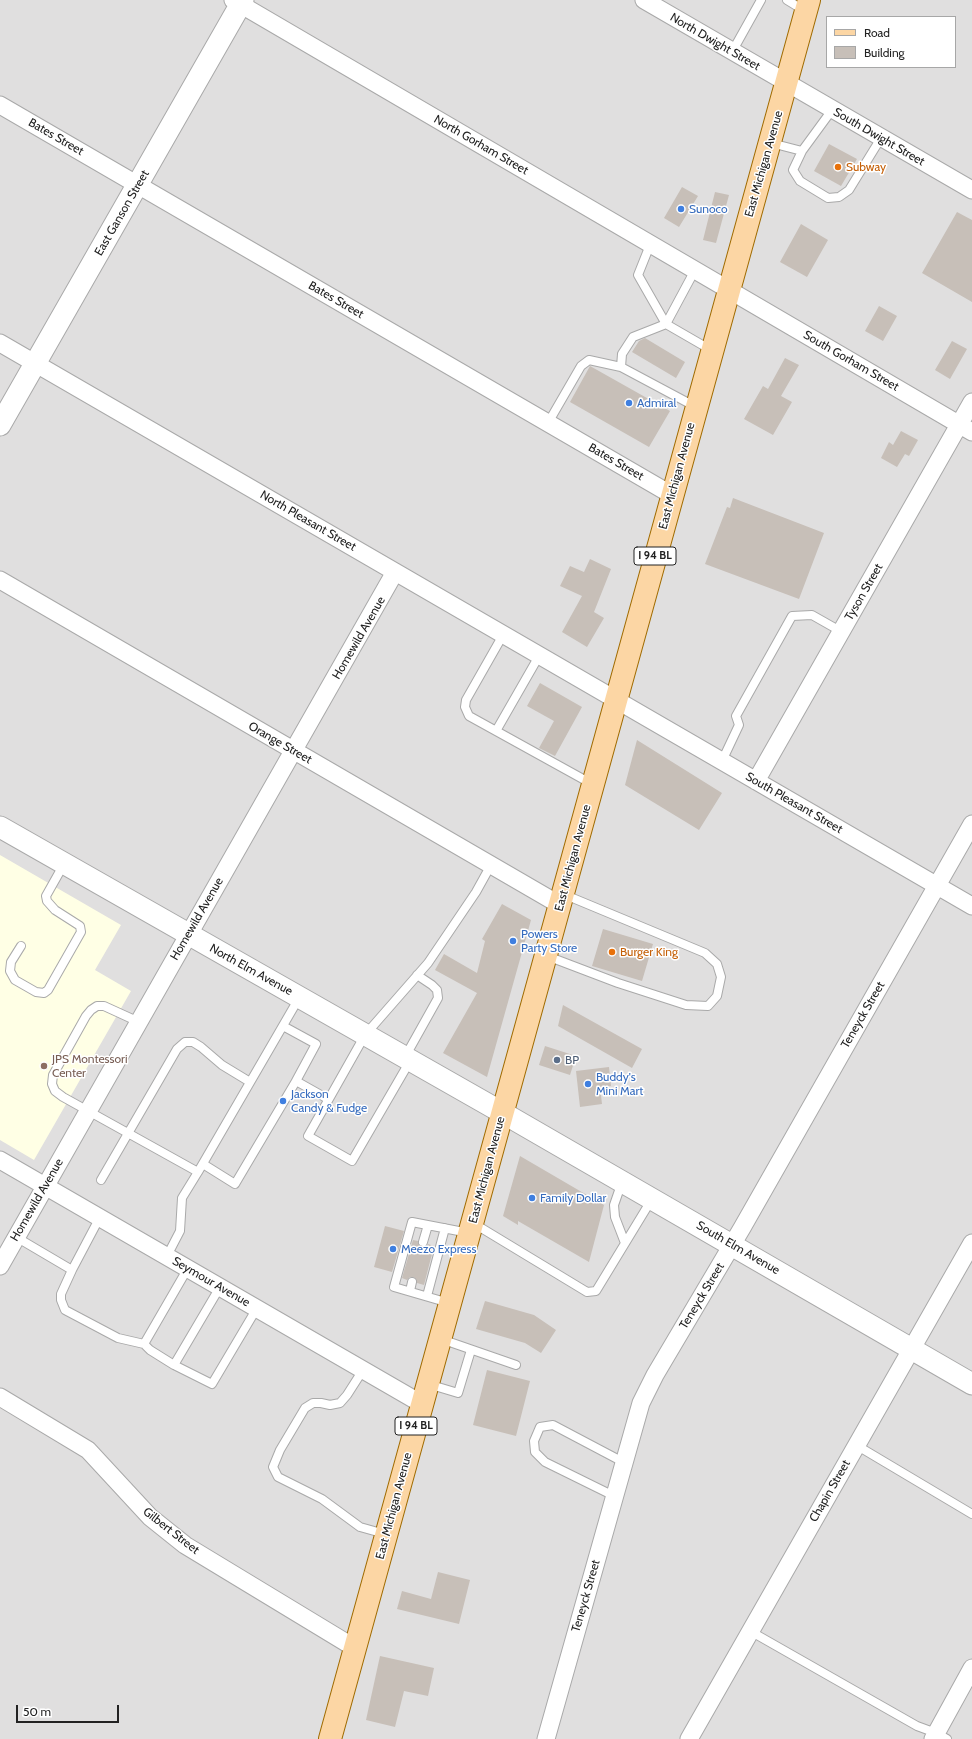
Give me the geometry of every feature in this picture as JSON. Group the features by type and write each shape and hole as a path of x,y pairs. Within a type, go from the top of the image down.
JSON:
{"main road":[{"name":"East Michigan Avenue","path":"330,1739 503,1113 615,700 808,6"}],"street":[{"name":"North Dwight Street","path":"644,0 787,83"},
{"name":"East Ganson Street","path":"0,425 139,185 239,1"},
{"name":"North Gorham Street","path":"239,1 650,245 729,290"},
{"name":"South Dwight Street","path":"787,83 972,190"},
{"name":"Bates Street","path":"0,105 672,495"},
{"name":"South Gorham Street","path":"729,290 966,428"},
{"name":"North Pleasant Street","path":"0,343 615,700"},
{"name":"Tyson Street","path":"756,781 842,632 966,428 972,402"},
{"name":"Homewild Avenue","path":"0,1266 395,572"},
{"name":"Orange Street","path":"0,580 491,865 561,899"},
{"name":"South Pleasant Street","path":"615,700 972,906"},
{"name":"Teneyck Street","path":"546,1739 641,1403 655,1375 732,1245 972,824"},
{"name":"North Elm Avenue","path":"0,827 503,1113"},
{"name":"South Elm Avenue","path":"503,1113 972,1384"},
{"name":"Seymour Avenue","path":"0,1160 363,1370 425,1394"},
{"name":"Chapin Street","path":"689,1739 972,1243"},
{"name":"Gilbert Street","path":"0,1397 88,1450 150,1517 185,1545 355,1648"},
{"path":"939,1737 972,1668"}],"lane":[{"path":"732,52 761,0"},
{"path":"788,0 808,6"},
{"path":"832,110 802,151 793,170 800,181 828,198 839,198 849,190 881,138"},
{"path":"770,142 802,151"},
{"path":"650,245 638,276 666,324 712,351"},
{"path":"621,367 622,354 632,337 666,324 695,270"},
{"path":"548,423 581,366 589,360 621,367 696,407"},
{"path":"722,761 739,724 736,716 792,616 812,615 842,632"},
{"path":"503,635 466,700 465,707 469,716 592,785"},
{"path":"496,731 539,656"},
{"path":"21,946 11,962 10,971 15,980 36,992 44,993 48,990 81,932 80,926 55,910 47,901 46,896 64,864"},
{"path":"417,975 437,990 438,998 408,1059 352,1161 308,1136 365,1035 417,975 476,892 491,865"},
{"path":"546,956 618,983 686,1005 708,1006 717,996 721,977 717,964 705,954 561,899"},
{"path":"167,1256 180,1231 182,1198 299,998"},
{"path":"139,1022 104,1006 97,1006 86,1016 53,1075 52,1084 56,1091 63,1097 198,1172"},
{"path":"203,1164 236,1184 316,1044 283,1026"},
{"path":"101,1180 177,1049 185,1042 193,1042 222,1065 250,1082"},
{"path":"296,1080 328,1100"},
{"path":"622,1181 614,1205 615,1217 624,1243"},
{"path":"450,1303 394,1287 412,1222 445,1228 471,1228 587,1292 596,1291 652,1198"},
{"path":"100,1217 61,1294 66,1310 118,1338 144,1344 150,1350 174,1365 212,1384 257,1308"},
{"path":"423,1242 428,1225"},
{"path":"427,1296 445,1228"},
{"path":"16,1237 72,1270"},
{"path":"144,1344 188,1268"},
{"path":"410,1291 412,1282"},
{"path":"174,1365 220,1287"},
{"path":"440,1338 516,1365"},
{"path":"425,1394 458,1393 471,1350"},
{"path":"363,1370 348,1395 340,1403 330,1405 312,1403 305,1408 280,1450 273,1467 278,1477 322,1498 360,1527 386,1535"},
{"path":"614,1496 545,1462 536,1452 534,1441 540,1428 553,1425 625,1463"},
{"path":"856,1445 972,1514"},
{"path":"750,1632 916,1726 939,1737"}],"shaded area":[{"path":"0,0 972,0 972,1739 0,1739"},
{"name":"JPS Montessori Center","path":"0,855 121,925 95,970 131,991 34,1160 0,1140"}],"building":[{"path":"829,144 857,159 841,186 814,171"},
{"path":"682,187 698,196 679,227 664,218"},
{"path":"715,192 729,195 716,243 703,240"},
{"path":"957,212 972,220 972,302 922,273"},
{"path":"801,224 828,240 807,277 780,262"},
{"path":"879,306 897,316 883,341 865,331"},
{"path":"645,338 685,362 676,378 632,352 639,341"},
{"path":"952,341 967,349 950,379 935,370"},
{"path":"785,358 799,365 781,396 792,402 773,435 744,419 763,386 768,389"},
{"path":"590,366 670,411 649,447 570,402"},
{"path":"901,431 918,440 909,456 905,454 897,467 881,458 889,442 893,445"},
{"path":"733,498 824,533 799,599 705,564 727,507 730,508"},
{"path":"590,559 611,569 594,612 604,618 587,647 562,632 582,596 560,586 570,566 584,572"},
{"path":"540,683 582,707 555,756 539,748 554,721 527,706"},
{"path":"637,740 722,793 699,830 625,785"},
{"path":"502,904 531,920 487,1077 443,1053 477,993 435,970 444,954 477,973 485,941 482,939"},
{"path":"603,929 653,944 642,981 592,966"},
{"path":"563,1005 642,1049 632,1068 558,1026"},
{"path":"545,1046 576,1056 570,1075 539,1065"},
{"path":"609,1067 611,1086 600,1087 602,1104 580,1107 576,1071"},
{"path":"520,1156 604,1205 589,1262 518,1221 518,1225 503,1216"},
{"path":"385,1226 404,1231 392,1272 374,1267"},
{"path":"413,1240 418,1241 421,1247 425,1247 428,1244 434,1246 424,1285 417,1283 414,1277 410,1277 407,1280 402,1278"},
{"path":"485,1301 534,1315 556,1330 541,1353 525,1343 476,1329"},
{"path":"487,1370 530,1381 516,1436 473,1425"},
{"path":"438,1572 470,1580 459,1624 397,1609 402,1591 431,1599"},
{"path":"380,1656 434,1668 428,1696 404,1691 395,1727 366,1720"}],"place":[{"name":"Subway","path":"838,167"},
{"name":"Sunoco","path":"681,209"},
{"name":"Admiral","path":"629,403"},
{"name":"Powers Party Store","path":"513,941"},
{"name":"Burger King","path":"612,952"},
{"name":"BP","path":"557,1060"},
{"name":"JPS Montessori Center","path":"44,1066"},
{"name":"Buddy's Mini Mart","path":"588,1084"},
{"name":"Jackson Candy & Fudge","path":"283,1101"},
{"name":"Family Dollar","path":"532,1198"},
{"name":"Meezo Express","path":"393,1249"}]}
